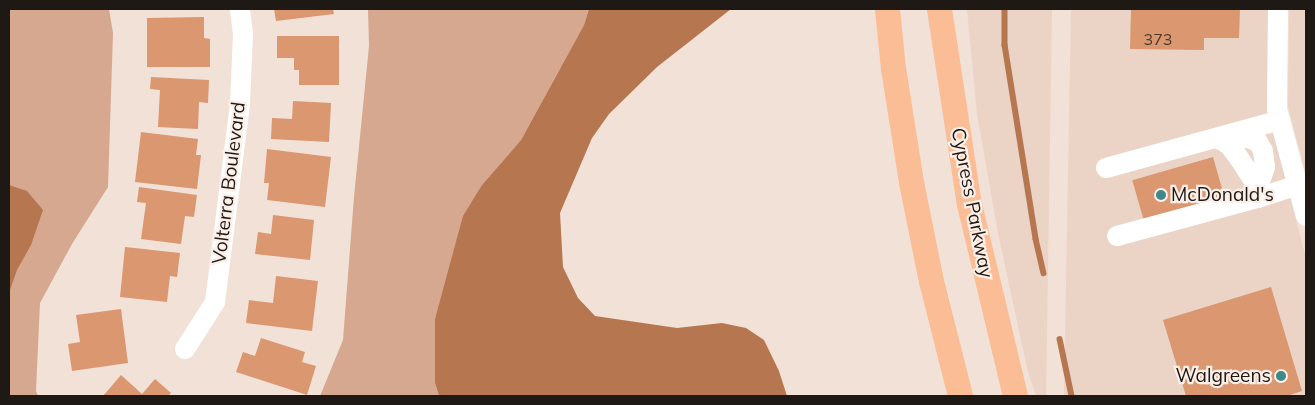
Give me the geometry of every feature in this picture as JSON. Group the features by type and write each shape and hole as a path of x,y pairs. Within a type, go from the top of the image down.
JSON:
{"main road":[{"path":"887,9 893,68 911,182 931,281 960,396"},
{"name":"Cypress Parkway","path":"939,9 969,204 1015,396"}],"street":[{"name":"Volterra Boulevard","path":"185,349 215,302 240,103 243,34 240,9"},
{"path":"1278,9 1277,87 1280,120 1306,216"},
{"path":"1106,168 1222,141 1280,120"},
{"path":"1222,141 1258,192"},
{"path":"1116,236 1258,192 1298,185"}],"shaded area":[{"path":"9,9 109,9 113,33 108,187 72,244 40,303 36,391 38,396 9,396"},
{"path":"368,9 589,9 584,25 521,140 482,185 435,319 435,383 439,396 320,396 343,340 354,197 369,46"},
{"path":"589,9 731,9 657,67 609,114 592,138 560,213 563,267 578,298 595,316 677,328 722,323 746,328 764,340 779,371 787,396 439,396 435,383 435,319 463,216 482,185 521,140 584,25"},
{"path":"967,9 1052,9 1046,396 1036,396 1027,368 998,233 977,114"},
{"path":"1071,9 1268,9 1267,109 1306,258 1306,396 1064,396"},
{"path":"1289,9 1305,9 1306,175 1288,107"},
{"path":"9,185 27,191 43,210 31,245 17,270 9,293"}],"building":[{"path":"274,9 333,9 334,14 276,21"},
{"path":"1131,9 1240,9 1239,38 1204,38 1204,50 1130,49"},
{"path":"204,17 204,38 210,39 210,67 147,67 147,18"},
{"path":"277,36 339,36 339,85 299,85 299,70 294,70 294,58 277,58"},
{"path":"151,77 209,80 208,103 199,102 198,129 158,127 160,90 150,89"},
{"path":"293,101 331,103 329,142 271,139 272,118 292,119"},
{"path":"141,132 198,139 196,155 201,155 197,189 135,182"},
{"path":"267,149 331,157 325,207 267,200 269,183 264,183"},
{"path":"1213,157 1224,196 1144,220 1132,180"},
{"path":"139,187 197,195 194,217 185,216 181,244 141,239 146,203 137,202"},
{"path":"273,215 314,220 310,260 255,254 258,232 271,234"},
{"path":"125,247 180,253 177,277 170,276 167,302 120,297"},
{"path":"276,276 318,281 312,331 246,323 249,300 273,303"},
{"name":"Walgreens","path":"1271,287 1302,391 1287,396 1186,396 1163,320"},
{"path":"121,309 128,363 72,371 68,344 80,342 76,315"},
{"path":"261,338 305,352 302,362 316,366 307,395 236,372 243,352 255,356"},
{"path":"121,375 142,394 155,379 171,393 168,396 103,396"}],"waterway":[{"path":"1005,9 1005,45 1036,239 1044,273"},
{"path":"1060,339 1072,396"}],"place":[{"name":"McDonald's","path":"1161,195"},
{"name":"Walgreens","path":"1281,376"}]}
